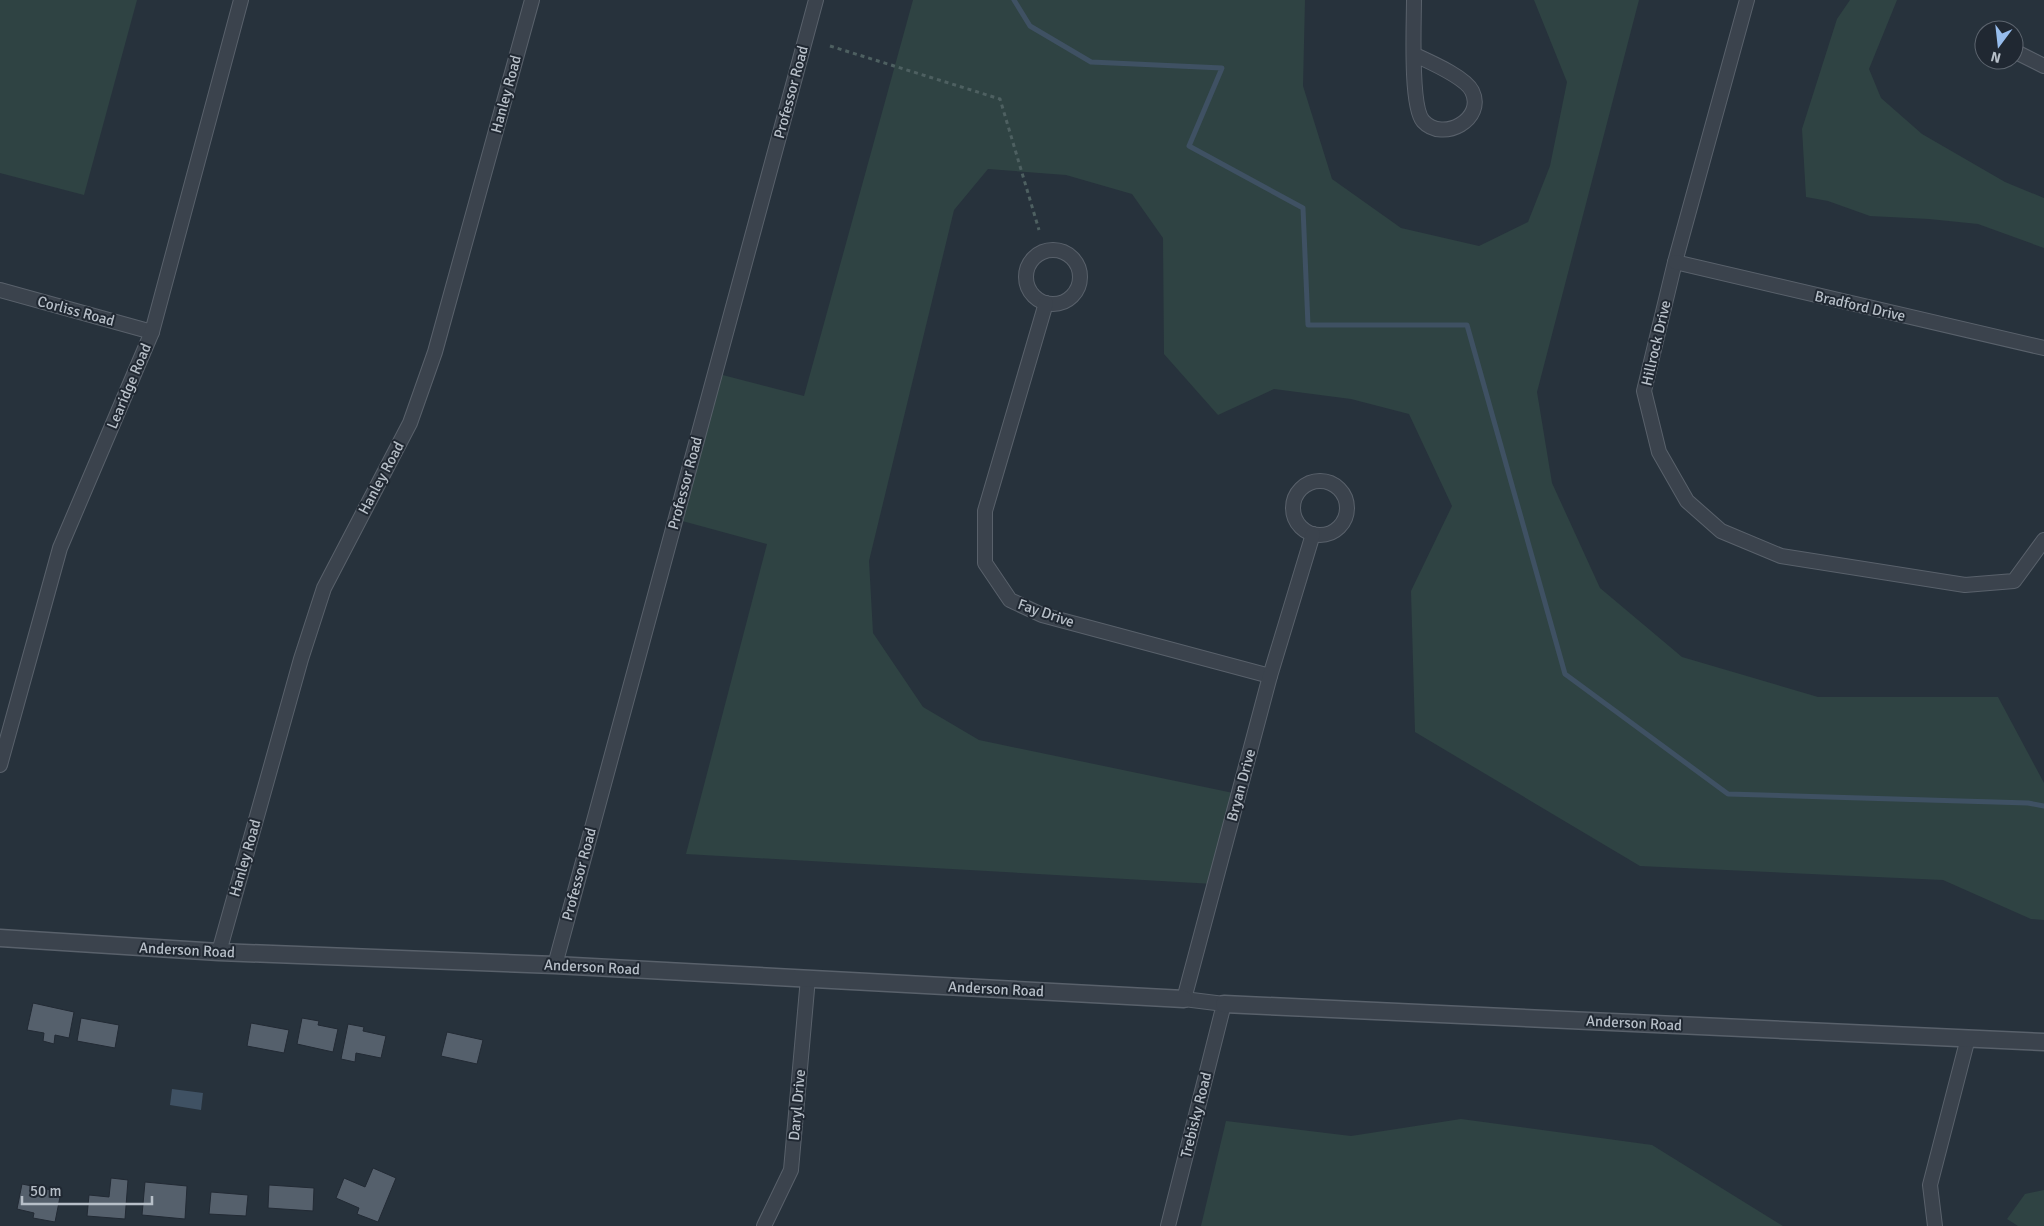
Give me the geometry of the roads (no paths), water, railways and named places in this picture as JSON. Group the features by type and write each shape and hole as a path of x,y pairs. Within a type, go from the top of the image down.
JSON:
{"street":[{"name":"Learidge Road","path":"0,765 60,548 152,332 241,0"},
{"name":"Hanley Road","path":"219,952 301,659 324,588 410,423 435,352 532,0"},
{"name":"Professor Road","path":"555,965 816,0"},
{"path":"1414,0 1415,55 1418,110 1423,121 1432,127 1446,130 1457,128 1473,113 1475,101 1472,90 1460,79 1415,55"},
{"name":"Hillrock Drive","path":"1747,0 1675,262 1644,391 1659,452 1687,502 1721,531 1781,556 1965,585 2014,581 2044,540"},
{"path":"2024,56 2044,66"},
{"name":"Bradford Drive","path":"1675,262 2044,348"},
{"name":"Corliss Road","path":"0,290 152,332"},
{"name":"Fay Drive","path":"1046,303 985,511 985,563 1010,600 1042,615 1270,676"},
{"name":"Bryan Drive","path":"1184,999 1270,676 1313,534"},
{"name":"Anderson Road","path":"0,938 219,952 555,965 1184,999"},
{"name":"Daryl Drive","path":"764,1226 791,1170 808,978"},
{"path":"1184,999 1224,1004"},
{"name":"Anderson Road","path":"1224,1004 2044,1042"},
{"name":"Trebisky Road","path":"1168,1226 1224,1004"},
{"path":"1935,1226 1930,1185 1968,1038"}],"water":[{"path":"172,1089 203,1093 201,1110 170,1105"}],"waterway":[{"path":"1014,0 1030,26 1091,62 1222,68 1189,146 1303,208 1308,325 1467,325 1565,674 1728,794 2028,803 2044,806"}]}
